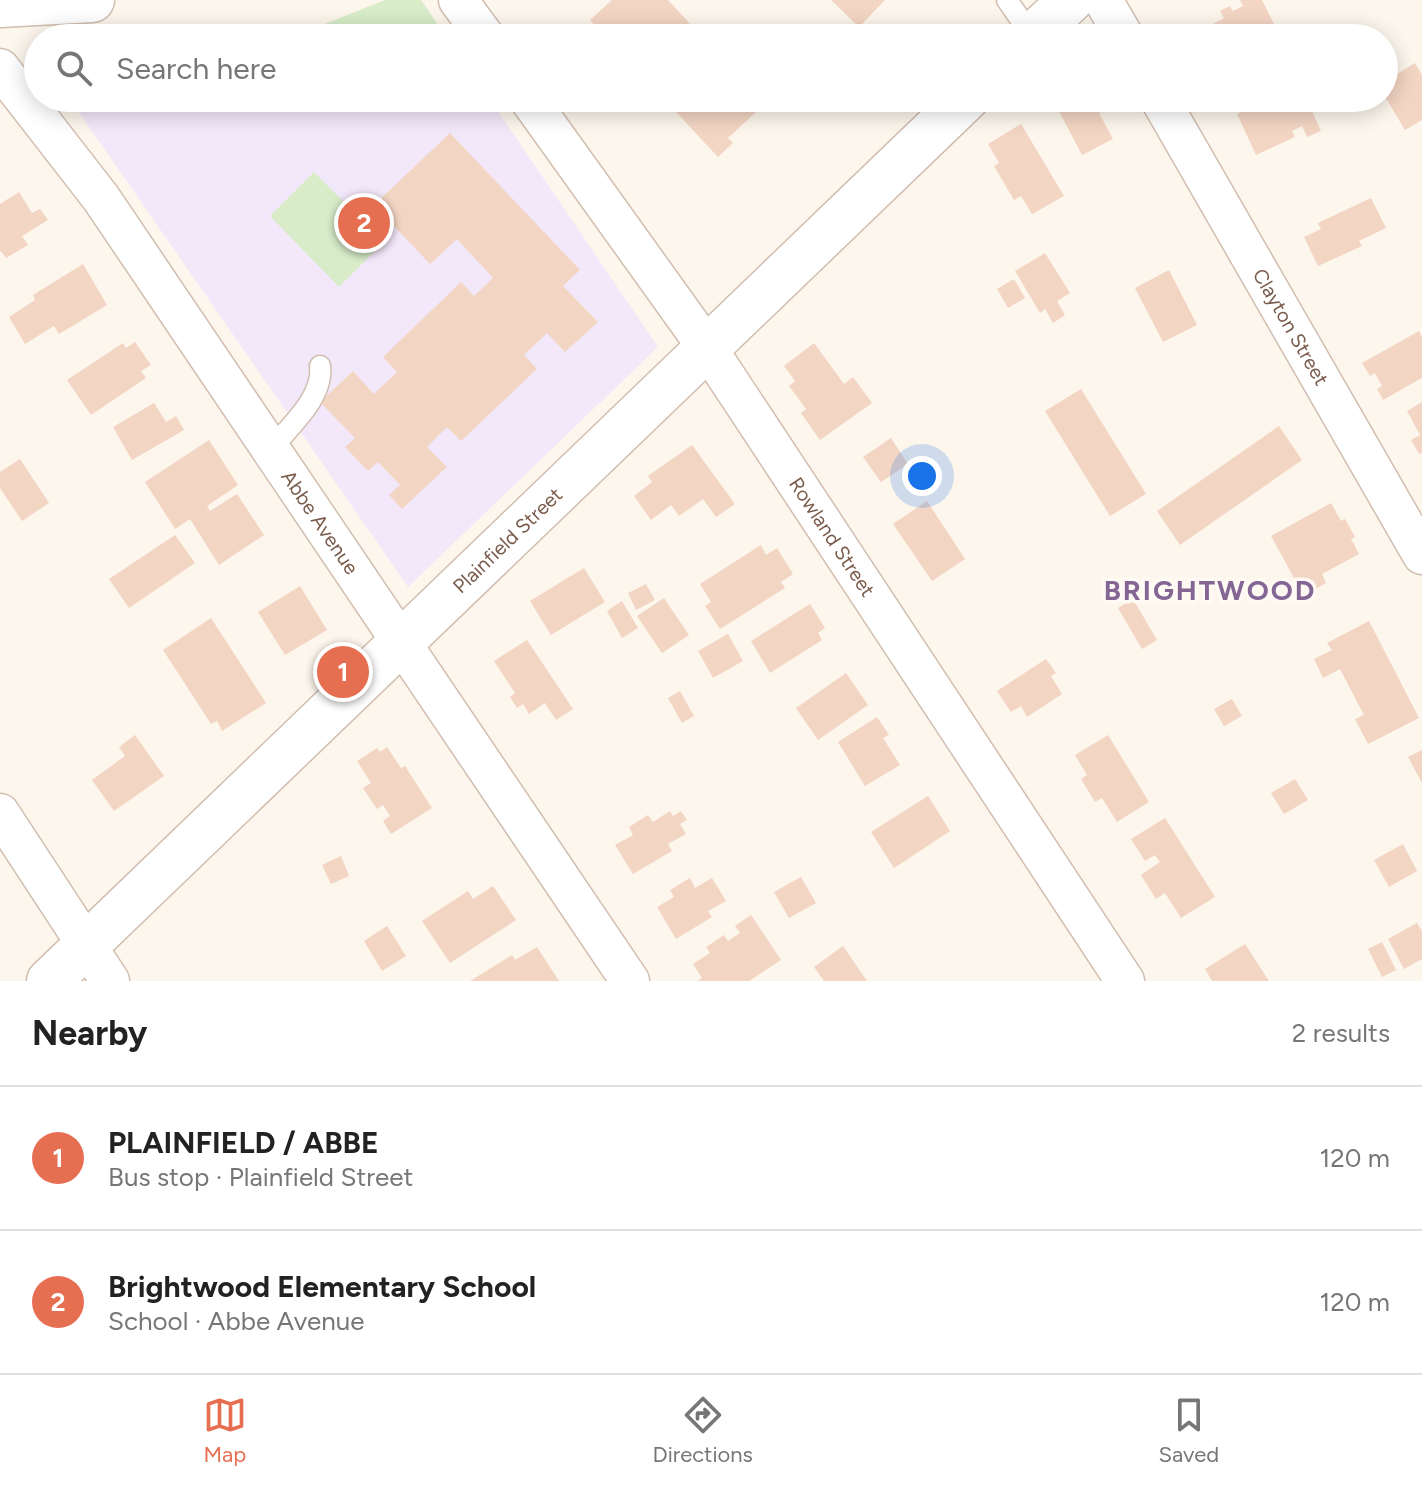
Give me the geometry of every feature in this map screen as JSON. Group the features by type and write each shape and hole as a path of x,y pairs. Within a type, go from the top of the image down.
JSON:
{"street":[{"path":"0,5 92,0"},
{"path":"458,0 476,24"},
{"path":"1045,24 1071,0"},
{"path":"1103,0 1117,24"},
{"name":"Abbe Avenue","path":"0,68 24,99"},
{"name":"Abbe Avenue","path":"34,112 101,198 630,981"},
{"name":"Rowland Street","path":"538,112 708,349 1125,981"},
{"name":"Plainfield Street","path":"49,981 953,112"},
{"name":"Clayton Street","path":"1167,112 1422,555"},
{"path":"0,813 110,981"}],"lane":[{"path":"1007,0 1023,24"},
{"path":"271,449 315,396 321,377 320,366"}],"shaded area":[{"path":"79,112 499,112 658,347 408,587"}],"green space":[{"path":"385,0 421,0 437,24 325,24"},
{"path":"314,172 384,242 339,287 270,216"}],"building":[{"path":"612,0 668,0 690,24 593,24 590,20"},
{"path":"831,0 885,0 862,24 856,24"},
{"path":"1240,0 1262,0 1274,24 1213,24 1224,18 1220,11 1230,6 1233,11 1243,6"},
{"path":"1415,63 1422,75 1422,120 1405,130 1394,112 1398,112 1398,73"},
{"path":"676,112 756,112 728,138 733,143 718,157"},
{"path":"1059,112 1101,112 1099,113 1113,139 1082,155"},
{"path":"1312,112 1321,131 1307,137 1302,126 1292,131 1295,137 1256,155 1237,114"},
{"path":"1021,124 1064,196 1032,214 1021,196 1014,200 994,166 999,163 988,144"},
{"path":"450,133 580,270 563,286 598,322 565,352 547,333 524,355 537,369 461,441 447,427 427,447 447,467 402,509 389,495 400,485 378,462 368,471 345,447 355,438 320,402 353,371 374,394 397,372 383,357 461,282 474,296 493,278 457,239 430,264 374,205"},
{"path":"19,192 32,213 40,209 48,220 22,236 28,245 6,258 0,252 0,204"},
{"path":"1371,198 1386,228 1359,241 1362,246 1318,266 1304,237 1321,229 1318,223"},
{"path":"1045,253 1070,293 1057,301 1065,315 1053,323 1045,309 1040,313 1015,271"},
{"path":"83,264 107,305 59,334 54,326 25,344 9,317 35,300 33,295"},
{"path":"1169,270 1197,325 1163,342 1135,288"},
{"path":"1014,279 1025,298 1008,308 997,289"},
{"path":"1419,331 1422,337 1422,378 1383,400 1377,389 1382,386 1375,373 1370,376 1362,363"},
{"path":"135,342 151,365 141,371 146,378 91,415 67,380 123,343 126,348"},
{"path":"814,343 844,384 853,377 872,403 820,440 801,413 806,409 789,386 795,381 784,366"},
{"path":"1081,389 1146,494 1110,516 1045,411"},
{"path":"1422,402 1422,453 1419,454 1411,440 1420,435 1407,411"},
{"path":"154,403 166,422 176,416 184,430 132,460 113,427"},
{"path":"1279,426 1302,460 1180,545 1157,511"},
{"path":"891,438 908,464 881,482 863,457"},
{"path":"209,440 238,485 207,506 210,511 237,494 264,535 219,565 190,519 175,529 145,482"},
{"path":"692,445 735,504 716,517 703,499 679,516 671,505 651,520 634,496 652,482 648,476"},
{"path":"20,459 49,503 22,521 0,488 0,472"},
{"path":"927,501 965,559 932,581 893,524"},
{"path":"1331,503 1355,537 1351,539 1359,554 1322,574 1326,583 1308,593 1303,583 1298,585 1271,536"},
{"path":"175,535 195,563 129,608 109,579"},
{"path":"761,545 766,555 777,548 793,574 781,582 785,588 720,629 705,606 711,602 700,584"},
{"path":"584,568 605,602 551,635 530,601"},
{"path":"646,584 655,600 636,610 628,593"},
{"path":"300,586 327,630 285,655 258,612"},
{"path":"664,598 689,635 662,653 637,616"},
{"path":"1133,599 1157,640 1142,649 1118,608"},
{"path":"622,601 638,628 622,638 607,611"},
{"path":"810,604 825,628 818,633 822,640 770,673 751,641"},
{"path":"211,618 266,703 222,731 217,721 211,724 163,650"},
{"path":"1369,621 1419,718 1368,744 1355,719 1364,715 1340,669 1323,678 1314,659 1332,650 1327,643"},
{"path":"728,634 743,661 713,678 698,651"},
{"path":"527,640 573,709 556,720 545,703 529,714 523,704 517,708 510,697 515,693 494,661"},
{"path":"1046,659 1056,673 1051,676 1062,694 1027,717 1021,706 1011,712 997,691"},
{"path":"846,673 868,705 818,740 796,708"},
{"path":"680,691 694,716 682,723 668,698"},
{"path":"1232,699 1242,716 1224,726 1214,709"},
{"path":"877,717 889,735 883,738 900,765 865,786 838,742"},
{"path":"135,735 164,776 114,811 92,780 125,756 119,747"},
{"path":"1108,735 1149,802 1117,822 1102,798 1095,802 1081,779 1087,775 1075,755"},
{"path":"387,747 401,768 405,766 432,808 391,834 383,821 390,816 383,805 377,809 363,788 371,783 357,761 377,748 380,752"},
{"path":"1422,750 1422,783 1408,757"},
{"path":"1295,779 1308,800 1284,814 1271,793"},
{"path":"928,796 950,831 894,868 871,832"},
{"path":"670,811 673,816 681,811 687,820 680,824 686,834 668,844 672,851 633,874 615,845 633,835 629,827 648,815 653,822"},
{"path":"1165,818 1215,897 1181,918 1165,893 1156,899 1141,875 1160,862 1155,855 1145,861 1131,839"},
{"path":"1403,844 1417,871 1389,887 1374,860"},
{"path":"341,856 349,876 331,884 322,865"},
{"path":"801,877 816,903 789,918 774,892"},
{"path":"690,878 695,888 712,878 726,901 708,911 712,917 676,939 657,907 674,897 670,890"},
{"path":"493,886 516,920 450,963 422,921 468,891 473,899"},
{"path":"751,915 781,960 749,981 697,981 702,978 693,964 710,953 706,947 724,935 728,941 740,933 735,926"},
{"path":"1417,923 1422,931 1422,959 1404,969 1388,939"},
{"path":"387,926 406,956 382,971 364,941"},
{"path":"1382,942 1396,970 1382,977 1368,949"},
{"path":"1245,944 1269,981 1212,981 1205,969"},
{"path":"843,946 867,981 824,981 814,967"},
{"path":"537,947 559,981 470,981 512,955 515,960"}],"place":[{"name":"Brightwood Elementary School","path":"364,223"},
{"name":"PLAINFIELD / ABBE","path":"343,672"}],"district":[{"name":"BRIGHTWOOD","path":"1210,590"}]}
